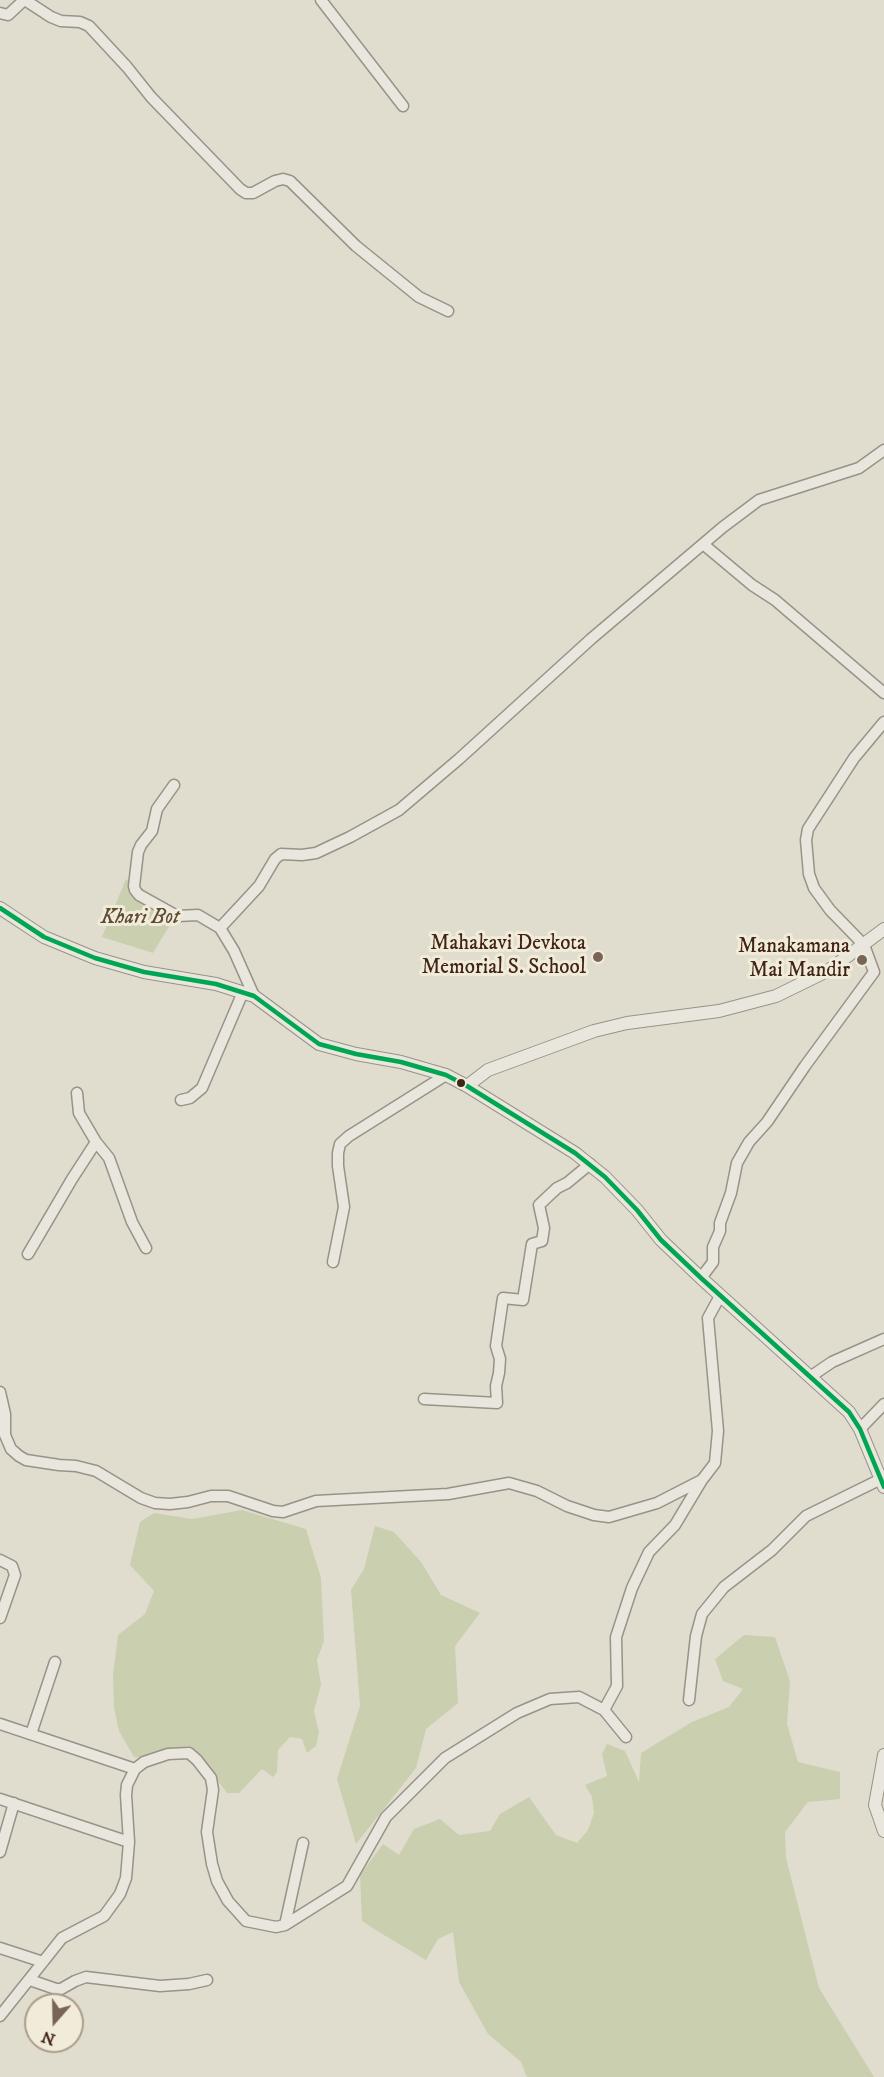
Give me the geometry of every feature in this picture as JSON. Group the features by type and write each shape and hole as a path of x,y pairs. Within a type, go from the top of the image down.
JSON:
{"street":[{"path":"0,13 8,15 25,0 51,17 61,21 80,22 89,26 152,97 240,189 246,193 253,193 275,181 283,179 290,181 356,246 419,297 448,311"},
{"path":"321,0 403,106"},
{"path":"220,928 259,886 274,859 281,854 316,853 399,810 459,759 591,639 759,500 859,468 884,450"},
{"path":"703,544 712,554 752,585 776,600 884,693"},
{"path":"701,1278 713,1262 713,1247 731,1193 736,1162 874,972 864,945 830,910 814,888 809,874 806,840 808,829 854,758 884,722"},
{"path":"174,785 157,809 152,831 138,852 135,890 139,895 177,916 198,915 220,928 234,951 249,994 202,1088 197,1094 181,1100"},
{"path":"0,908 44,937 95,958 144,972 216,984 249,994 319,1044 356,1054 401,1062 446,1076 467,1086 590,1164 637,1210 661,1240 849,1412 860,1429 882,1483 806,1516 772,1550 724,1587 702,1614 696,1636 689,1700"},
{"path":"467,1086 488,1071 594,1031 627,1023 719,1011 776,996 830,970 884,930"},
{"path":"333,1262 344,1207 338,1160 340,1144 349,1136 446,1076"},
{"path":"77,1093 79,1113 96,1142 109,1158 132,1222 146,1248"},
{"path":"28,1254 96,1142"},
{"path":"424,1399 497,1403 496,1386 500,1359 496,1346 502,1298 523,1300 532,1244 542,1241 544,1228 538,1204 590,1164"},
{"path":"604,1710 617,1686 616,1637 632,1588 649,1552 675,1525 715,1463 718,1431 708,1318 720,1296"},
{"path":"810,1377 832,1362 884,1339"},
{"path":"0,1392 5,1414 5,1435 11,1449 19,1456 26,1460 59,1466 76,1466 96,1471 141,1498 155,1503 170,1504 210,1496 228,1496 273,1511 283,1512 316,1501 448,1494 509,1483 537,1491 567,1506 594,1515 609,1517 657,1503 702,1480"},
{"path":"860,1429 884,1404"},
{"path":"0,1560 12,1566 15,1575 0,1618"},
{"path":"31,1734 55,1662"},
{"path":"0,2016 63,1938 104,1916 112,1908 126,1878 129,1842 127,1785 135,1768 152,1758 168,1754 189,1753 211,1778 213,1790 207,1832 217,1881 228,1901 246,1921 267,1926 285,1925 347,1886 386,1817 445,1758 518,1713 550,1700 579,1697 604,1710 626,1737"},
{"path":"0,1724 135,1768"},
{"path":"884,1755 875,1805 884,1832"},
{"path":"0,1799 129,1842"},
{"path":"0,1852 14,1803"},
{"path":"285,1925 303,1843"},
{"path":"0,1948 43,1962"},
{"path":"30,1980 56,1989 61,1989 75,1980 86,1977 160,1986 207,1980"}],"green space":[{"name":"Khari Bot","path":"126,879 179,910 153,953 102,937"},
{"path":"242,1510 306,1529 321,1578 324,1641 317,1660 321,1685 314,1711 319,1732 316,1746 307,1753 302,1739 290,1737 278,1750 277,1772 273,1777 262,1769 239,1793 227,1793 195,1750 188,1746 142,1758 134,1757 119,1731 114,1708 113,1675 118,1635 145,1614 154,1591 130,1565 140,1522 154,1513 192,1519"},
{"path":"375,1526 394,1532 421,1562 441,1595 480,1613 455,1646 458,1703 426,1729 416,1768 356,1844 337,1779 360,1706 351,1590 364,1569"},
{"path":"744,1635 775,1637 790,1681 787,1724 798,1762 840,1772 840,1799 808,1802 785,1832 786,1858 819,1988 874,2077 527,2077 521,2062 488,2034 459,1982 453,1932 438,1939 426,1960 379,1932 362,1921 360,1875 383,1844 399,1855 414,1829 440,1819 459,1835 490,1831 500,1814 529,1797 556,1835 577,1843 588,1830 594,1813 592,1797 585,1785 607,1776 602,1754 607,1744 625,1751 639,1782 641,1753 692,1722 729,1707 743,1689 723,1681 715,1659"}],"transit line":[{"path":"0,908 44,937 95,958 144,972 216,984 254,996 319,1044 356,1054 401,1062 446,1075 575,1153 605,1177 637,1210 661,1240 701,1278 849,1412 860,1429 884,1487"}],"place":[{"name":"Mahakavi Devkota Memorial S. School","path":"598,957"},
{"name":"Manakamana Mai Mandir","path":"862,960"}]}
